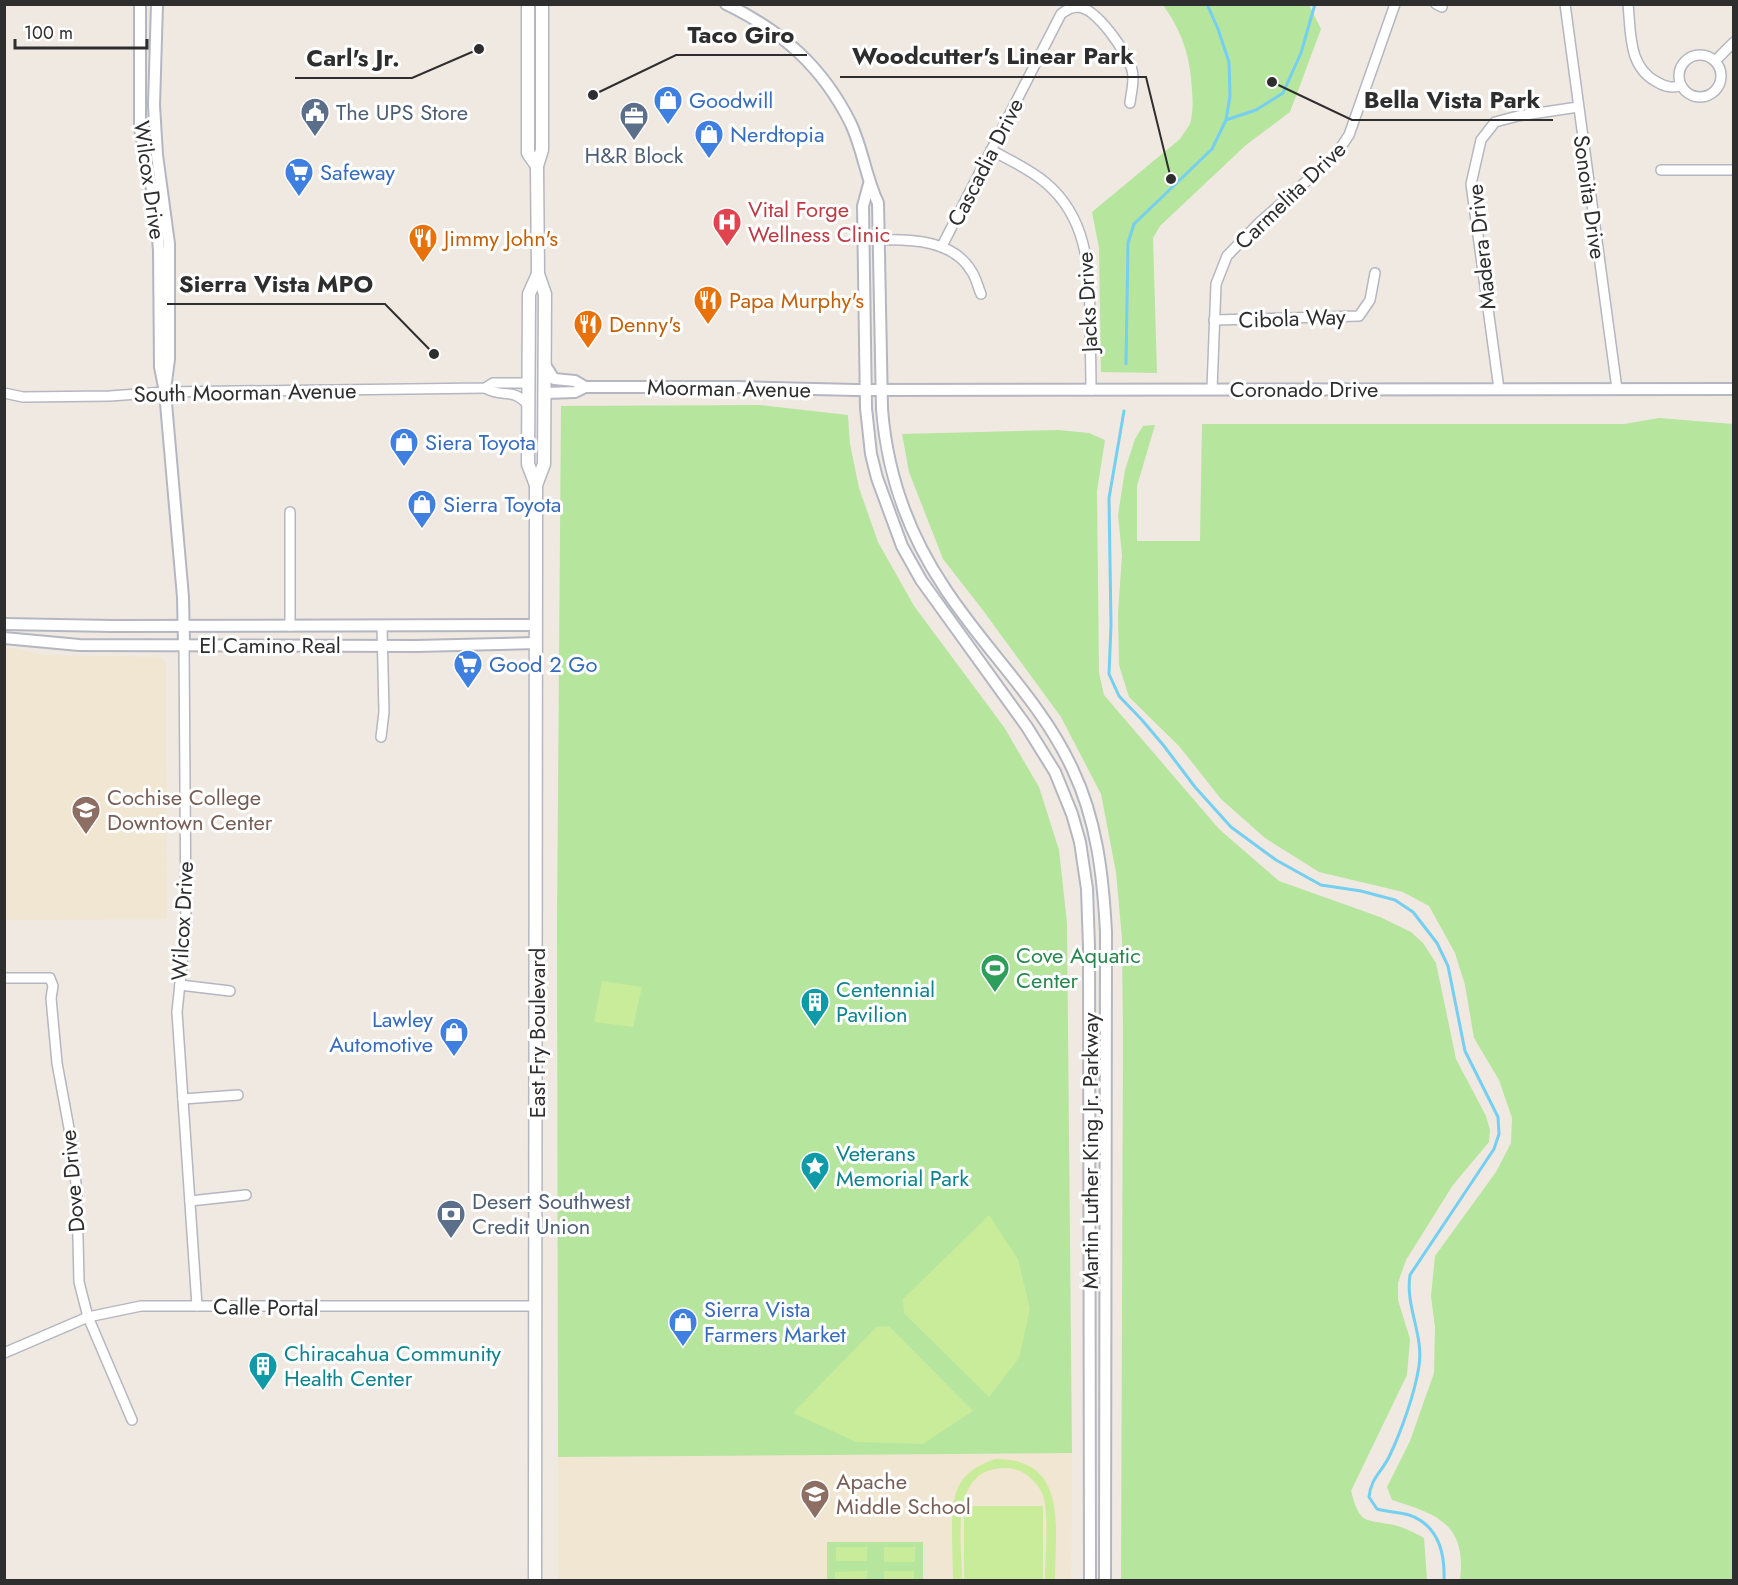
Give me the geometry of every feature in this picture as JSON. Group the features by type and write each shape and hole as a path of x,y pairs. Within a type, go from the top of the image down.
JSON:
{"main road":[{"name":"East Fry Boulevard","path":"528,4 528,153 537,166"},
{"name":"East Fry Boulevard","path":"535,1581 537,485 544,464 545,393 545,294 538,274 537,166 542,150 542,4"},
{"name":"East Fry Boulevard","path":"537,485 528,464 529,294 538,274"}],"street":[{"name":"Wilcox Drive","path":"140,4 140,129 155,204 159,250 160,367 165,392 184,626 186,925 177,1012 197,1306"},
{"name":"Wilcox Drive","path":"157,4 154,105 157,155 169,244 169,359 165,392"},
{"path":"726,4 768,27 791,44 812,66 850,124 862,155 869,184"},
{"name":"Carmelita Drive","path":"1212,389 1216,284 1227,256 1260,222 1335,156 1350,135 1395,4"},
{"name":"Sonoita Drive","path":"1565,4 1617,389"},
{"path":"1628,4 1634,54 1641,70 1655,81 1670,88 1680,86"},
{"name":"Cascadia Drive","path":"942,246 1061,14 1077,7 1086,9 1109,31 1125,53 1133,72 1130,103"},
{"path":"1716,60 1734,42"},
{"path":"1703,53 1716,60 1722,76 1716,91 1706,97 1689,95 1680,86 1678,71 1687,57 1703,53"},
{"name":"Madera Drive","path":"1499,389 1471,184 1481,140 1495,122 1578,106"},
{"name":"Jacks Drive","path":"991,150 1046,182 1072,213 1081,233 1090,278 1091,390"},
{"path":"1661,170 1734,170"},
{"name":"Martin Luther King Jr. Parkway","path":"869,184 878,203 879,240 874,389 867,427 871,454 885,504 902,546 921,580 1042,749 1055,772 1080,842 1087,889 1089,947 1090,1581"},
{"name":"Martin Luther King Jr. Parkway","path":"869,184 863,206 874,389 889,464 905,513 919,545 944,587 1060,744 1083,795 1100,861 1104,886 1106,932 1105,1581"},
{"path":"879,240 905,239 942,246 958,256 972,271 981,294"},
{"name":"Cibola Way","path":"1214,320 1359,316 1370,300 1375,273"},
{"name":"Moorman Avenue","path":"545,365 554,379 575,381 585,387"},
{"name":"South Moorman Avenue","path":"4,393 23,397 110,396 165,392 485,388 493,383 529,383"},
{"name":"Moorman Avenue","path":"545,393 575,392 585,387 874,389"},
{"name":"South Moorman Avenue","path":"485,388 493,393 512,393 522,397 529,406"},
{"name":"Coronado Drive","path":"874,389 1734,389"},
{"path":"290,512 290,626"},
{"name":"El Camino Real","path":"4,624 536,625"},
{"path":"381,737 384,712 382,626"},
{"name":"El Camino Real","path":"4,639 59,645 382,646 536,643"},
{"name":"Dove Drive","path":"4,978 50,978 53,986 51,998 57,1063 73,1150 77,1196 79,1282 88,1317 132,1420"},
{"path":"180,985 230,991"},
{"path":"183,1099 238,1095"},
{"path":"190,1201 246,1195"},
{"name":"Calle Portal","path":"4,1353 88,1317 141,1306 536,1306"}],"shaded area":[{"name":"Cochise College Downtown Center","path":"14,648 42,655 158,657 164,660 166,665 167,919 5,920 4,653 7,649"},
{"name":"Apache Middle School","path":"1072,1453 1071,1580 558,1580 558,1457"}],"green space":[{"path":"1163,5 1309,5 1321,29 1290,112 1246,145 1160,226 1153,238 1157,373 1101,372 1099,248 1092,212 1180,139 1190,124 1192,116 1191,79 1187,56 1180,35"},
{"path":"759,405 848,415 850,444 859,488 878,542 914,606 1004,727 1039,787 1059,850 1067,923 1072,1453 558,1457 557,925 561,406"},
{"path":"1659,418 1733,424 1733,1580 1460,1580 1461,1561 1459,1546 1454,1534 1436,1517 1392,1500 1387,1487 1410,1441 1434,1373 1435,1327 1431,1296 1435,1256 1496,1172 1511,1143 1512,1118 1499,1080 1474,1038 1465,985 1455,953 1429,906 1403,892 1319,872 1265,838 1221,799 1179,746 1129,697 1119,665 1118,614 1122,555 1118,515 1125,470 1135,439 1143,426 1155,425 1137,486 1137,541 1200,541 1202,424 1624,424"},
{"path":"1058,430 1089,433 1105,440 1097,491 1099,673 1104,695 1219,829 1279,881 1380,917 1411,932 1423,943 1436,963 1456,1059 1486,1116 1490,1130 1489,1142 1453,1185 1406,1260 1398,1283 1398,1300 1410,1339 1407,1375 1351,1491 1357,1510 1365,1518 1402,1527 1424,1538 1427,1580 1121,1580 1123,1037 1122,939 1116,872 1101,794 1061,717 943,559 909,472 902,434"},
{"path":"602,981 642,987 633,1027 594,1022"},
{"path":"989,1215 1018,1259 1030,1309 1019,1358 989,1397 904,1313 903,1299"},
{"path":"889,1326 973,1411 923,1444 856,1442 793,1413 876,1327"},
{"path":"995,1459 1019,1462 1036,1470 1047,1483 1056,1519 1055,1580 1045,1580 1046,1511 1042,1493 1027,1475 1012,1468 1006,1468 987,1471 975,1480 967,1493 962,1509 962,1580 953,1580 952,1519 958,1487 971,1471"},
{"path":"964,1506 1043,1506 1043,1580 964,1580"},
{"path":"827,1542 923,1542 923,1580 827,1580"},
{"path":"836,1547 867,1547 867,1561 836,1561"},
{"path":"884,1547 915,1547 915,1562 884,1562"},
{"path":"867,1571 867,1580 835,1580 835,1572"},
{"path":"884,1571 914,1571 914,1580 884,1580"}],"waterway":[{"path":"1126,364 1128,243 1134,224 1212,149 1226,120 1230,96 1229,62 1207,4"},
{"path":"1226,120 1256,110 1283,93 1301,53 1315,4"},
{"path":"1124,411 1109,498 1111,625 1109,674 1119,696 1142,720 1195,787 1231,827 1276,860 1321,885 1361,891 1395,900 1413,912 1437,943 1448,966 1465,1051 1498,1117 1499,1134 1494,1149 1410,1275 1410,1298 1420,1354 1417,1377 1398,1436 1389,1457 1374,1480 1369,1497 1377,1509 1409,1515 1427,1526 1438,1541 1441,1550 1444,1580"}],"place":[{"name":"Carl's Jr.","path":"479,49"},
{"name":"Bella Vista Park","path":"1272,82"},
{"name":"Taco Giro","path":"593,95"},
{"name":"Goodwill","path":"668,126"},
{"name":"The UPS Store","path":"315,138"},
{"name":"H&R Block","path":"634,142"},
{"name":"Nerdtopia","path":"709,160"},
{"name":"Woodcutter's Linear Park","path":"1171,179"},
{"name":"Safeway","path":"299,198"},
{"name":"Vital Forge Wellness Clinic","path":"727,248"},
{"name":"Jimmy John's","path":"423,264"},
{"name":"Papa Murphy's","path":"708,326"},
{"name":"Denny's","path":"588,350"},
{"name":"Sierra Vista MPO","path":"434,354"},
{"name":"Siera Toyota","path":"404,468"},
{"name":"Sierra Toyota","path":"422,530"},
{"name":"Good 2 Go","path":"468,690"},
{"name":"Cochise College Downtown Center","path":"86,836"},
{"name":"Cove Aquatic Center","path":"995,994"},
{"name":"Centennial Pavilion","path":"815,1028"},
{"name":"Lawley Automotive","path":"454,1058"},
{"name":"Veterans Memorial Park","path":"815,1192"},
{"name":"Desert Southwest Credit Union","path":"451,1240"},
{"name":"Sierra Vista Farmers Market","path":"683,1348"},
{"name":"Chiracahua Community Health Center","path":"263,1392"},
{"name":"Apache Middle School","path":"815,1520"}]}
